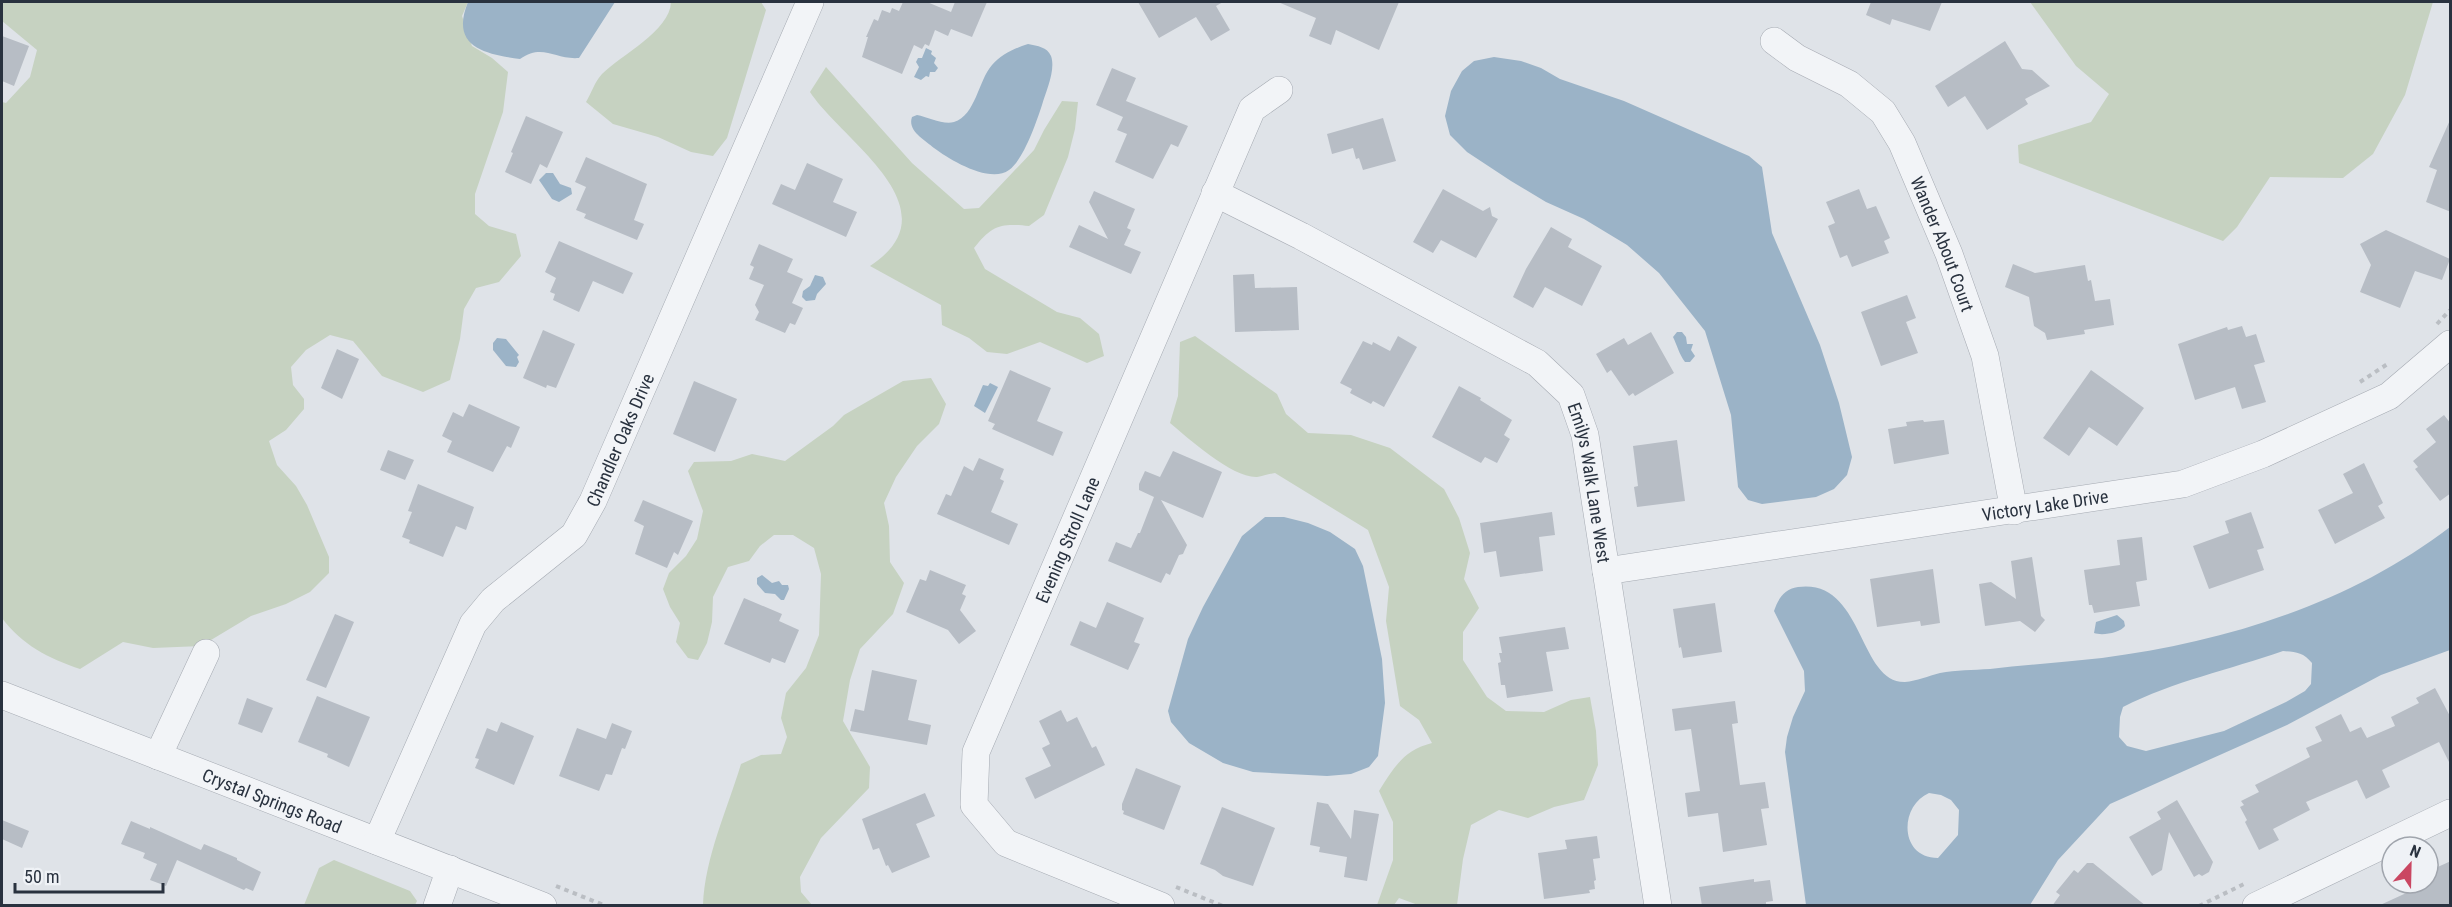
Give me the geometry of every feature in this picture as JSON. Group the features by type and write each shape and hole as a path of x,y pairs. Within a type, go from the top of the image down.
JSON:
{"street":[{"name":"Chandler Oaks Drive","path":"377,841 473,624 494,600 574,535 593,501 810,2"},
{"name":"Wander About Court","path":"1774,41 1797,58 1849,84 1883,112 1902,143 1949,254 1985,356 2014,511"},
{"name":"Evening Stroll Lane","path":"1166,895 1006,843 974,805 976,752 1252,109 1279,90"},
{"name":"Emilys Walk Lane West","path":"1215,193 1311,241 1537,363 1571,395 1585,435 1658,906"},
{"name":"Victory Lake Drive","path":"1606,571 2183,484 2263,454 2389,396 2440,337"},
{"path":"158,756 206,653"},
{"name":"Crystal Springs Road","path":"2,696 543,906"},
{"path":"2256,906 2451,813"},
{"path":"437,906 450,869"}],"path":[{"path":"2440,337 2451,310"},
{"path":"2354,386 2397,357"},
{"path":"1166,895 1223,906"}],"green space":[{"path":"2,2 468,2 462,16 472,46 492,58 508,72 503,112 475,194 475,214 489,226 516,234 521,256 499,282 476,288 464,309 460,339 450,380 423,392 382,376 353,341 330,335 306,350 291,367 293,385 304,399 304,409 286,430 269,441 277,465 296,486 307,505 329,557 329,573 310,592 286,604 251,616 201,646 153,648 123,642 80,669 36,650 18,636 2,618 2,102 6,103 30,77 37,50 2,21"},
{"path":"671,2 761,2 766,10 727,138 713,156 691,152 658,137 613,124 586,102 602,74 654,33 669,13"},
{"path":"2030,2 2433,2 2405,95 2373,154 2343,178 2270,177 2237,227 2223,241 2019,163 2018,145 2091,122 2109,94 2076,66"},
{"path":"826,67 912,163 964,209 979,208 1034,150 1062,101 1078,102 1075,129 1068,157 1044,215 1029,226 998,227 986,234 974,248 985,269 1057,312 1080,318 1099,334 1104,356 1087,363 1040,342 1007,354 987,352 969,338 942,325 941,305 870,266 894,244 902,222 898,199 885,176 810,92"},
{"path":"1195,336 1277,394 1286,414 1308,433 1351,435 1390,448 1444,489 1459,518 1470,553 1464,579 1479,608 1463,632 1463,660 1487,697 1506,711 1544,712 1571,700 1590,697 1596,731 1598,765 1584,800 1554,807 1528,818 1499,810 1471,825 1463,859 1457,905 1418,905 1399,898 1394,905 1377,905 1393,860 1393,822 1379,791 1395,767 1407,755 1432,743 1419,720 1400,706 1386,621 1389,587 1368,530 1275,473 1257,477 1235,471 1211,456 1170,423 1178,396 1180,342"},
{"path":"931,378 946,404 939,424 917,446 896,477 884,503 889,526 890,562 904,583 893,614 860,649 850,680 843,721 870,767 869,788 821,838 800,877 801,892 812,905 703,905 712,851 741,764 761,755 781,754 787,737 781,718 786,693 806,668 819,635 821,574 814,548 793,535 774,535 760,546 749,561 728,567 713,597 712,622 707,643 698,660 688,658 676,642 680,623 663,589 669,573 686,556 697,539 703,511 688,471 694,462 731,461 752,454 785,461 833,426 844,415 903,381"},
{"path":"334,860 410,891 417,901 415,905 304,905 319,868"}],"water":[{"path":"468,2 615,2 579,58 536,52 520,59 494,54 473,45 463,29"},
{"path":"1028,44 1042,47 1049,53 1052,62 1051,74 1029,140 1020,158 1009,170 1001,174 992,174 970,169 941,153 914,131 911,122 912,117 917,115 945,122 954,122 961,118 972,105 992,65 1009,52"},
{"path":"926,48 932,51 931,54 936,58 934,63 938,68 935,72 930,72 929,77 926,76 921,80 914,77 919,67 916,62 918,58 922,58"},
{"path":"1494,57 1521,61 1541,68 1560,79 1624,101 1749,156 1762,167 1772,233 1820,345 1839,403 1852,457 1847,475 1834,489 1816,497 1762,504 1748,500 1738,487 1731,415 1705,331 1659,273 1627,245 1584,219 1546,202 1511,181 1467,152 1450,135 1445,116 1451,91 1462,71 1474,61"},
{"path":"546,173 553,173 560,184 571,188 572,194 559,202 552,199 539,180"},
{"path":"815,275 823,277 826,284 815,300 806,301 802,297 803,291 810,286"},
{"path":"1677,332 1682,332 1687,344 1693,344 1691,350 1695,356 1690,362 1685,362 1673,337"},
{"path":"497,338 506,339 519,355 516,367 506,366 493,350 493,343"},
{"path":"990,383 998,387 985,413 974,406 983,385 988,386"},
{"path":"1265,517 1284,517 1330,532 1355,549 1363,566 1382,659 1385,703 1378,756 1369,767 1351,774 1327,776 1253,772 1223,763 1189,743 1171,722 1168,711 1188,639 1242,536"},
{"path":"2450,527 2450,650 2381,675 2287,725 2110,804 2058,860 2030,905 1806,905 1785,752 1793,717 1805,691 1804,671 1774,611 1785,592 1798,587 1820,589 1836,598 1848,613 1878,666 1890,678 1905,682 1946,672 2102,658 2148,651 2240,630 2329,598 2412,554","holes":["2283,651 2299,653 2312,663 2311,684 2305,691 2286,702 2224,731 2146,751 2127,746 2119,737 2123,707 2162,690","1929,793 1951,800 1959,810 1958,835 1938,858 1925,856 1916,850 1910,841 1908,830 1908,819 1912,809"]},
{"path":"762,575 772,583 779,581 782,585 788,585 789,589 784,600 775,594 765,593 757,584 757,578"},
{"path":"2117,615 2124,621 2123,628 2111,633 2094,633 2096,622"}],"building":[{"path":"903,2 927,2 951,12 955,2 987,2 972,37 951,29 948,36 935,30 929,46 925,44 922,49 914,45 902,74 862,57 868,37 866,37 874,19 878,21 882,10 890,13 892,8 899,11"},
{"path":"1138,2 1223,2 1216,6 1230,30 1211,41 1196,17 1159,38"},
{"path":"1278,2 1399,2 1379,50 1336,30 1331,45 1309,36 1316,18"},
{"path":"1871,2 1942,2 1930,31 1892,19 1890,25 1866,15"},
{"path":"2,36 29,46 14,86 2,81"},
{"path":"2005,41 2022,69 2032,70 2050,86 2025,99 2028,104 1987,130 1965,96 1948,107 1935,86"},
{"path":"1112,68 1136,78 1126,101 1188,126 1178,147 1171,144 1153,179 1115,162 1127,134 1117,130 1123,117 1096,105"},
{"path":"526,116 563,132 547,168 540,164 531,184 505,172"},
{"path":"1383,118 1396,161 1363,170 1359,158 1356,159 1353,148 1332,154 1327,134"},
{"path":"2450,120 2451,212 2426,202 2437,170 2429,167"},
{"path":"586,157 647,184 634,220 644,224 637,240 584,218 586,214 576,210 586,187 575,182"},
{"path":"807,163 843,179 833,202 857,212 846,237 772,204 781,184 795,190"},
{"path":"1443,189 1483,211 1490,207 1492,216 1498,219 1476,258 1441,240 1433,253 1413,242"},
{"path":"1859,189 1867,209 1876,206 1890,238 1884,241 1889,253 1852,267 1847,255 1840,258 1828,226 1835,223 1826,202"},
{"path":"1094,191 1135,209 1127,228 1131,230 1124,245 1141,252 1131,274 1069,247 1079,225 1108,239 1089,202"},
{"path":"1551,227 1572,239 1568,247 1602,266 1582,306 1545,287 1533,308 1513,297 1526,269"},
{"path":"2386,230 2450,259 2442,280 2415,271 2400,308 2360,292 2371,265 2360,244"},
{"path":"559,241 633,273 623,294 593,281 579,312 553,300 555,294 550,292 556,278 545,272"},
{"path":"759,244 793,259 787,272 803,279 792,303 803,308 795,325 790,323 785,333 755,320 759,312 755,305 764,285 749,279 754,267 750,265"},
{"path":"2013,264 2035,273 2085,265 2095,301 2110,299 2114,325 2084,330 2085,334 2047,340 2045,333 2034,326 2029,297 2005,287"},
{"path":"1254,274 1255,288 1297,287 1299,330 1235,332 1233,275"},
{"path":"1907,295 1916,318 1906,322 1918,353 1881,366 1861,312"},
{"path":"2242,326 2246,337 2256,334 2265,362 2254,365 2266,402 2242,409 2235,387 2195,400 2178,344 2227,327 2228,330"},
{"path":"543,330 575,344 556,388 547,385 546,388 523,378"},
{"path":"1651,332 1674,373 1635,396 1633,393 1629,396 1611,370 1607,373 1596,354 1624,338 1628,345"},
{"path":"1398,336 1417,347 1384,407 1373,401 1371,404 1350,393 1352,389 1340,383 1363,341 1372,345 1373,342 1390,351"},
{"path":"337,349 359,359 342,399 321,388"},
{"path":"1010,370 1051,388 1037,421 1063,432 1053,456 992,429 995,424 988,421"},
{"path":"2091,370 2144,408 2117,446 2089,427 2069,456 2043,438"},
{"path":"694,381 737,399 715,452 673,434"},
{"path":"1459,386 1512,420 1504,435 1510,439 1497,463 1485,457 1481,463 1432,437"},
{"path":"469,404 520,427 511,448 507,446 493,472 447,452 452,441 442,436 453,412 463,417"},
{"path":"2444,415 2451,424 2451,493 2440,501 2415,469 2418,467 2413,461 2436,442 2426,429"},
{"path":"1923,420 1924,422 1944,420 1949,454 1894,464 1888,429 1907,426 1906,422"},
{"path":"1677,440 1685,501 1637,507 1634,487 1638,486 1633,446"},
{"path":"388,450 414,460 405,480 380,470"},
{"path":"1173,451 1222,472 1203,518 1161,500 1187,545 1183,554 1179,555 1170,575 1166,573 1161,583 1108,561 1116,542 1131,548 1140,533 1154,497 1139,490 1139,484 1145,471 1160,477"},
{"path":"979,458 1004,469 1000,479 1004,481 991,512 1018,524 1009,545 937,514 946,494 951,496 964,466 973,471"},
{"path":"2364,463 2383,503 2378,506 2385,518 2335,544 2318,510 2353,493 2343,474"},
{"path":"418,484 474,507 466,530 456,526 443,557 409,543 410,540 402,537 412,512 408,511"},
{"path":"643,500 693,521 678,555 674,552 667,568 635,554 644,526 634,521"},
{"path":"1552,512 1555,535 1539,537 1543,571 1500,577 1496,551 1484,553 1480,523"},
{"path":"2251,512 2264,548 2257,550 2264,570 2209,589 2193,546 2229,533 2225,521"},
{"path":"2142,537 2147,580 2136,582 2140,606 2094,613 2092,605 2089,605 2084,570 2120,565 2117,540"},
{"path":"2032,557 2041,616 2045,620 2035,632 2020,621 1985,626 1979,584 1991,582 2016,599 2011,561"},
{"path":"1933,569 1940,623 1921,626 1920,621 1877,627 1870,579"},
{"path":"930,570 966,585 962,594 966,596 960,610 976,631 959,644 948,630 906,612 920,579 926,581"},
{"path":"744,598 782,614 779,621 799,630 785,663 772,658 770,663 724,644"},
{"path":"1107,602 1144,618 1134,642 1140,644 1128,670 1070,645 1080,621 1096,628"},
{"path":"1715,603 1722,652 1683,658 1681,647 1679,648 1673,609"},
{"path":"335,614 354,622 326,688 306,680"},
{"path":"1565,627 1569,649 1546,652 1553,691 1507,698 1505,685 1501,685 1498,663 1501,662 1499,653 1502,653 1499,637"},
{"path":"872,670 917,680 908,720 931,725 927,745 850,731 855,709 864,711"},
{"path":"2435,688 2451,718 2451,766 2439,742 2382,770 2390,787 2366,799 2357,780 2306,802 2310,810 2273,829 2279,840 2259,850 2245,822 2247,820 2240,807 2244,805 2241,801 2259,792 2255,785 2310,757 2306,748 2322,741 2315,727 2341,714 2350,732 2361,727 2367,738 2395,726 2391,717 2419,703 2416,698"},
{"path":"317,696 370,717 349,767 327,757 328,754 298,742"},
{"path":"247,698 273,708 262,733 238,724"},
{"path":"1735,701 1738,723 1732,724 1740,785 1765,782 1769,808 1761,809 1767,845 1723,852 1718,813 1688,817 1685,793 1700,791 1691,729 1675,731 1672,709"},
{"path":"1061,710 1067,722 1077,717 1092,748 1096,746 1105,765 1035,799 1025,778 1051,766 1042,748 1050,744 1039,721"},
{"path":"501,722 534,736 514,785 475,768 479,759 475,758 487,728 497,732"},
{"path":"612,723 632,731 625,749 622,748 612,775 606,774 599,791 559,776 577,728 606,739"},
{"path":"1136,768 1181,786 1164,830 1123,814 1122,804"},
{"path":"925,793 935,816 916,824 930,857 892,873 888,865 886,866 879,848 873,850 862,819"},
{"path":"2177,800 2213,862 2209,872 2194,877 2169,832 2162,870 2152,876 2129,837 2161,819 2157,812"},
{"path":"1317,802 1328,804 1351,839 1354,810 1379,814 1367,881 1344,877 1347,857 1319,852 1320,847 1310,845"},
{"path":"1222,807 1275,828 1253,886 1223,876 1200,864"},
{"path":"2,820 29,831 22,848 2,839"},
{"path":"131,821 201,850 204,844 237,858 261,872 253,891 246,888 244,890 177,860 166,886 150,880 157,864 143,858 145,853 121,844"},
{"path":"1597,836 1600,858 1593,859 1595,889 1589,890 1590,893 1544,899 1538,853 1567,849 1565,840"},
{"path":"2451,861 2451,906 2378,906 2402,895 2440,895 2440,866"},
{"path":"2087,863 2093,863 2146,906 2052,906 2060,895 2056,892 2074,870 2078,873"},
{"path":"1754,879 1754,882 1770,880 1773,901 1766,902 1766,906 1702,906 1699,887"}]}
